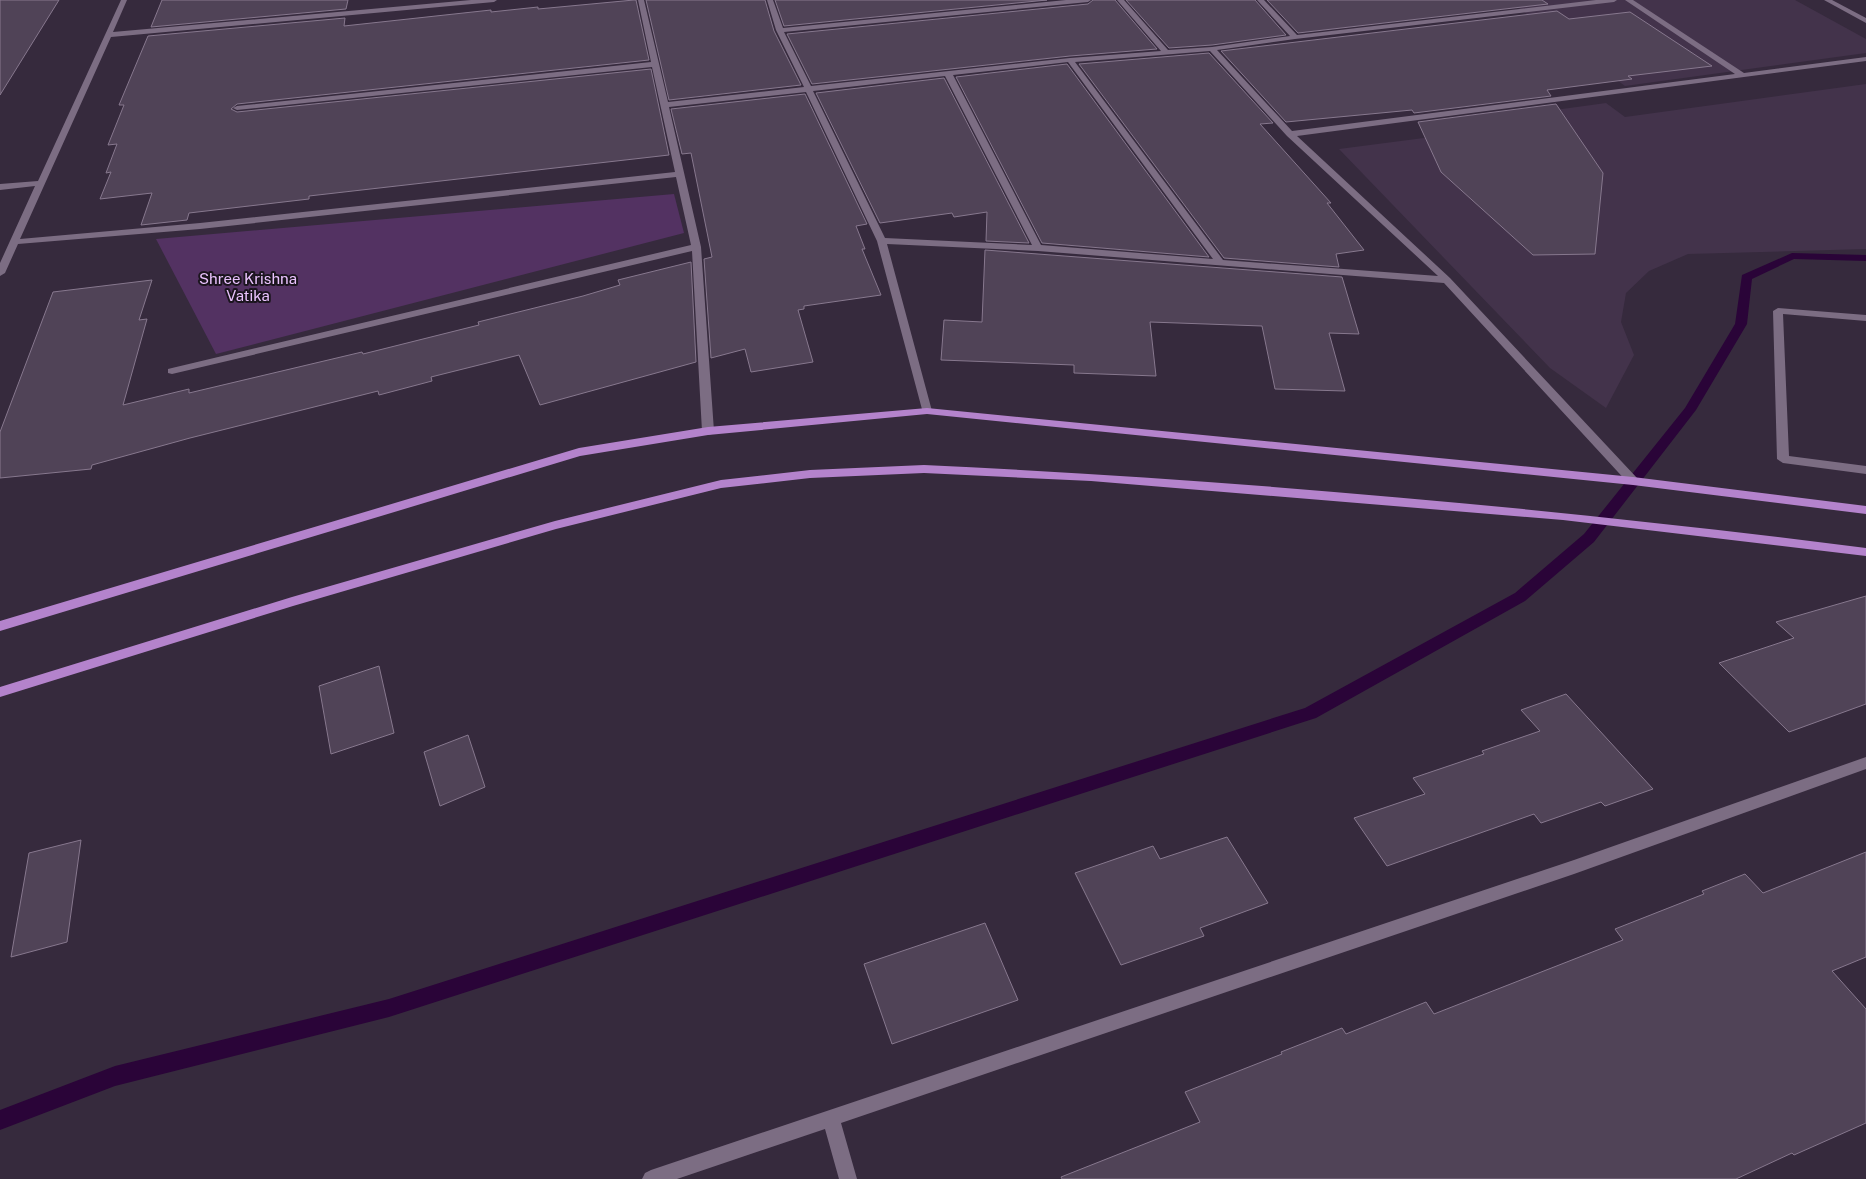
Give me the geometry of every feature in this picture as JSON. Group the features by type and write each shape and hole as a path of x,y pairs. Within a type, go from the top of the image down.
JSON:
{"main road":[{"path":"0,626 579,452 708,431 927,410 1633,481 1866,510"},
{"path":"0,692 292,602 526,533 720,484 810,474 924,470 1091,478 1562,516 1866,552"}],"street":[{"path":"0,273 124,0"},
{"path":"108,35 494,0"},
{"path":"640,0 666,105 696,247 708,431"},
{"path":"770,0 780,30 882,241 927,410"},
{"path":"983,0 990,9"},
{"path":"780,30 1088,0"},
{"path":"1120,0 1166,52"},
{"path":"1260,0 1296,37"},
{"path":"666,105 1070,60 1212,49 1296,37 1614,0"},
{"path":"1628,0 1741,74"},
{"path":"1827,0 1866,22"},
{"path":"1212,49 1290,134 1447,280 1633,481"},
{"path":"1070,60 1221,263"},
{"path":"1290,134 1741,74 1866,60"},
{"path":"237,108 656,64"},
{"path":"948,74 1038,248"},
{"path":"14,242 200,226 681,174"},
{"path":"0,187 41,183"},
{"path":"882,241 1038,248 1447,280"},
{"path":"172,371 696,247"},
{"path":"1866,318 1778,312 1783,460 1866,470"},
{"path":"651,1179 1574,867 1866,763"},
{"path":"831,1118 848,1179"}],"shaded area":[{"path":"1508,0 1795,0 1866,39 1866,53 1625,86"},
{"path":"1866,84 1866,249 1688,254 1649,271 1626,293 1621,322 1634,355 1606,408 1550,368 1339,149 1539,123 1533,113 1606,103 1625,117"}],"green space":[{"name":"Shree Krishna Vatika","path":"674,194 684,233 216,354 156,239"}],"building":[{"path":"0,0 59,0 0,95"},
{"path":"162,0 348,0 346,9 151,27"},
{"path":"636,0 649,60 237,104 231,109 237,112 651,69 669,155 309,196 309,199 189,213 187,220 141,225 152,193 100,199 111,172 106,173 117,144 108,145 124,105 119,105 148,36 345,18 344,26 491,10 491,12 538,7 538,9"},
{"path":"646,0 765,0 774,31 801,85 669,100"},
{"path":"775,0 1047,0 784,26"},
{"path":"1093,0 1115,0 1157,49 1070,56 812,84 787,34 1088,4"},
{"path":"1126,0 1255,0 1286,35 1212,45 1169,48"},
{"path":"1267,0 1542,0 1548,4 1298,33"},
{"path":"1557,11 1569,19 1630,12 1712,66 1628,76 1632,79 1547,90 1551,96 1414,113 1412,110 1286,122 1221,51"},
{"path":"1209,53 1273,123 1260,124 1331,203 1327,203 1364,250 1336,254 1339,267 1224,258 1079,64"},
{"path":"1067,64 1209,257 1042,243 956,77"},
{"path":"944,78 1029,243 986,241 987,212 954,217 952,213 880,223 816,93"},
{"path":"805,94 867,224 856,226 865,249 862,249 881,295 804,306 804,309 798,310 813,362 751,372 745,349 711,358 704,259 712,257 691,153 682,154 671,109"},
{"path":"1556,104 1603,173 1595,254 1533,255 1441,172 1418,122"},
{"path":"985,250 1342,277 1359,334 1329,333 1345,391 1275,389 1262,326 1150,322 1156,376 1074,373 1074,365 941,360 944,320 982,322"},
{"path":"691,262 696,362 540,405 519,355 431,377 432,381 379,395 378,391 190,438 92,465 91,469 0,478 0,432 53,292 152,280 139,320 147,319 123,405 189,389 189,393 362,352 363,354 479,325 478,322 620,285 618,280"},
{"path":"1866,596 1866,704 1789,732 1719,663 1794,638 1776,622"},
{"path":"379,666 394,733 331,754 319,686"},
{"path":"1566,694 1653,789 1605,806 1601,802 1541,823 1534,814 1387,866 1354,818 1425,794 1413,778 1484,754 1482,751 1540,731 1521,710"},
{"path":"468,735 485,787 440,806 424,752"},
{"path":"1227,837 1268,903 1200,928 1204,936 1121,965 1075,873 1153,846 1160,859"},
{"path":"81,840 67,942 11,957 29,853"},
{"path":"1866,852 1866,957 1832,971 1866,1009 1866,1123 1794,1155 1792,1153 1736,1179 1062,1179 1061,1177 1200,1122 1185,1092 1282,1054 1281,1052 1342,1028 1346,1034 1426,1002 1434,1014 1623,940 1615,929 1704,894 1702,891 1745,874 1763,893"},
{"path":"985,923 1018,1000 892,1044 864,964"}],"waterway":[{"path":"0,1120 115,1076 389,1008 1310,713 1520,597 1589,538 1690,410 1741,324 1746,277 1792,256 1866,258"}]}
